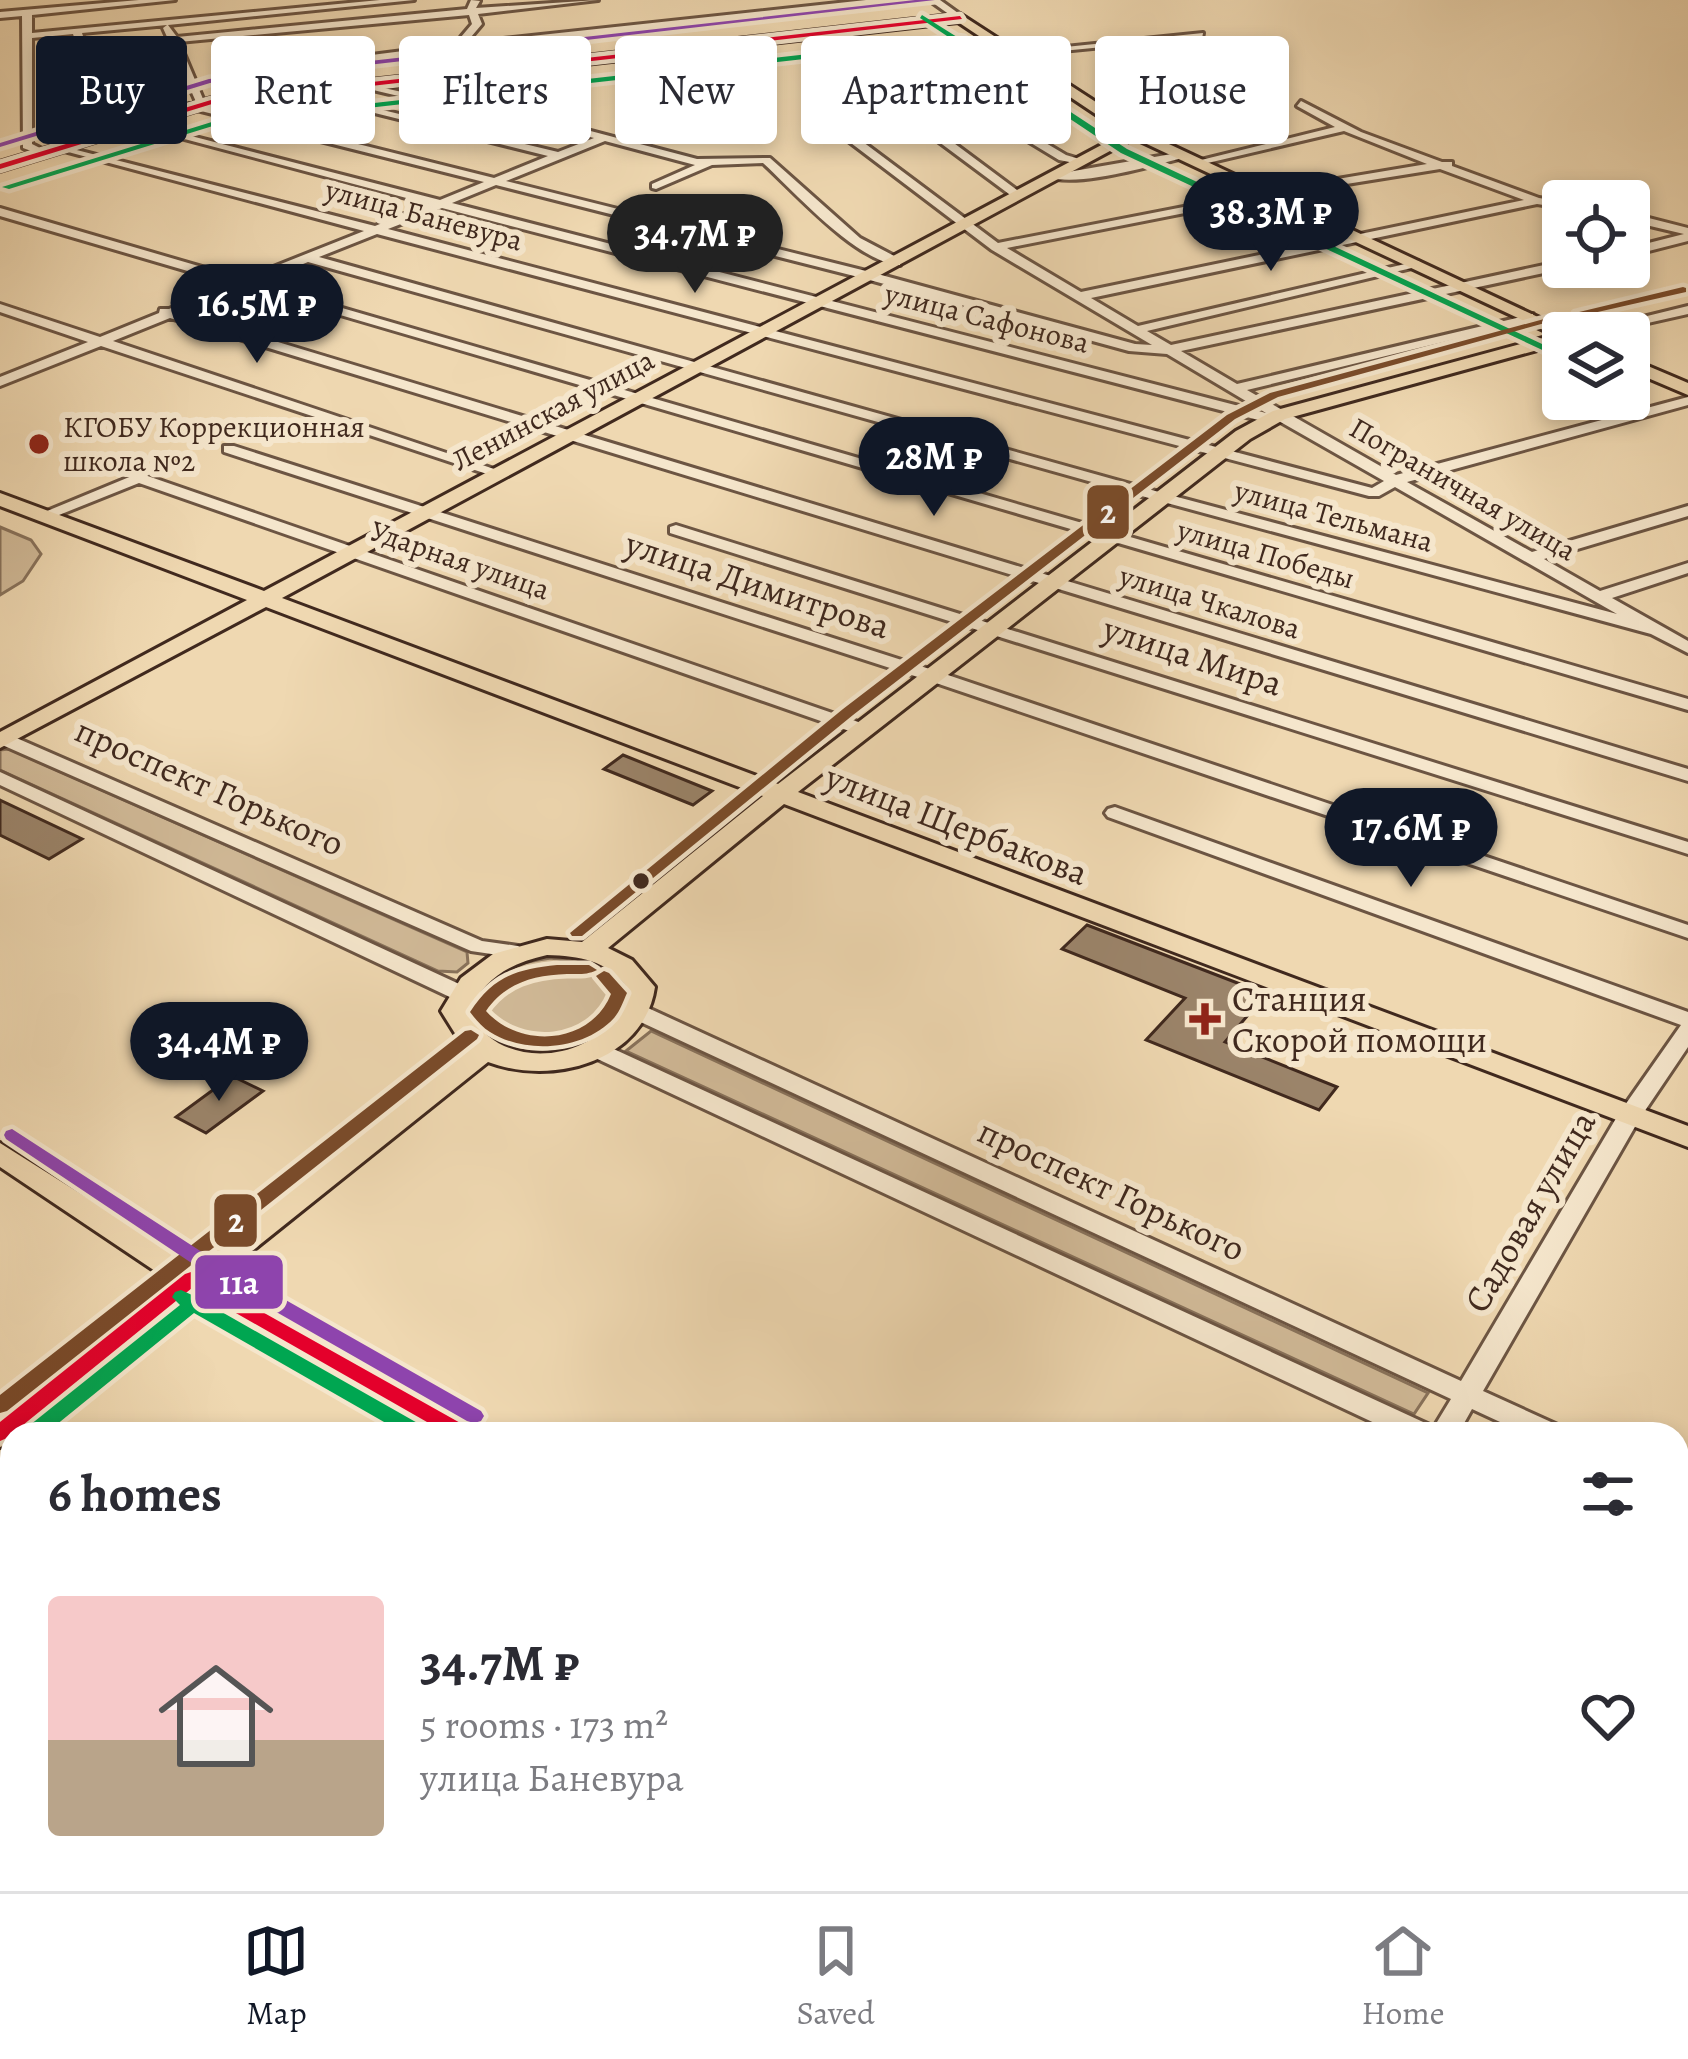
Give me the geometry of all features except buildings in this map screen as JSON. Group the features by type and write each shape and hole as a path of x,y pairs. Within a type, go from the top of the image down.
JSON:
{"main road":[{"path":"777,39 960,18 986,36"},
{"path":"187,108 211,103"},
{"path":"0,167 72,144"},
{"name":"Ленинская улица","path":"3,740 1113,144"},
{"path":"1158,144 1542,325"},
{"path":"462,994 455,1012 463,1029 484,1051 540,1061 597,1050 626,1031 640,1013 641,987 633,974 590,949 861,729 998,628 1161,497 1275,417 1542,342"},
{"path":"1650,373 1688,390"},
{"name":"улица Щербакова","path":"0,500 1688,1137"},
{"name":"проспект Горького","path":"462,994 470,980 491,964 518,952 547,947 590,949"},
{"path":"12,1422 484,1051"},
{"path":"0,1153 191,1279 443,1422"}],"street":[{"path":"0,15 170,0"},
{"path":"25,36 409,0"},
{"path":"187,39 474,5 592,0"},
{"path":"562,36 891,0"},
{"path":"934,0 960,18"},
{"path":"466,36 477,24 474,5"},
{"path":"27,13 27,146 45,153"},
{"path":"696,21 715,36"},
{"path":"165,23 173,36"},
{"path":"332,24 339,36"},
{"path":"77,32 78,36"},
{"path":"187,75 197,105 1134,348 1168,350 1542,269"},
{"path":"1301,104 1343,128 1542,202"},
{"path":"375,111 560,156"},
{"path":"1051,176 1191,159 1343,128"},
{"path":"591,136 707,164 766,160 856,241 896,262"},
{"name":"улица Сафонова","path":"187,138 1275,417"},
{"path":"0,382 601,139"},
{"name":"Пограничная улица","path":"858,144 996,247 1236,389 1275,417 1396,480 1688,648"},
{"path":"949,144 1017,194"},
{"path":"1040,144 1063,158 1080,161"},
{"name":"улица Баневура","path":"62,147 1374,493 1396,480 1688,401"},
{"path":"656,186 707,164"},
{"path":"996,247 1448,164"},
{"path":"1081,296 1537,201"},
{"name":"улица Победы","path":"0,212 1688,705"},
{"path":"1650,224 1687,236"},
{"path":"1650,246 1687,236"},
{"name":"улица Тельмана","path":"305,256 1161,497 1656,630"},
{"path":"1136,330 1418,265"},
{"path":"0,308 498,473"},
{"path":"1650,318 1688,310"},
{"name":"улица Чкалова","path":"166,312 1688,775"},
{"path":"1236,389 1528,317"},
{"name":"улица Димитрова","path":"230,448 933,676 1688,932"},
{"name":"Ударная улица","path":"43,516 139,478 861,729"},
{"path":"1530,558 1688,511"},
{"name":"улица Мира","path":"676,530 1688,848"},
{"path":"1597,598 1688,568"},
{"name":"проспект Горького","path":"3,740 478,947 518,952"},
{"path":"0,778 462,994"},
{"path":"1114,813 1688,1020"},
{"name":"проспект Горького","path":"640,1013 1526,1422"},
{"name":"Садовая улица","path":"1451,1422 1630,1115 1688,1030"},
{"path":"597,1050 1398,1422"}],"shaded area":[{"path":"0,527 31,540 41,554 23,581 0,595"},
{"path":"9,749 467,952 468,963 457,972 438,971 0,770 0,750"},
{"path":"551,958 592,968 613,988 619,999 592,1032 573,1042 530,1047 489,1032 473,1018 481,990 498,973"},
{"path":"651,1031 1428,1393 1414,1414 626,1051"}],"transit line":[{"name":"11а","path":"0,145 209,81 932,0"},
{"path":"922,17 1124,151 1542,346"},
{"path":"0,167 211,102 960,18"},
{"path":"6,187 215,123 801,57"},
{"name":"2","path":"1584,312 1683,290"},
{"name":"2","path":"577,933 848,712 1231,417 1274,395 1542,322"},
{"name":"2","path":"589,970 526,974 499,987 478,1012 510,1036 532,1041 577,1035 597,1026 611,1012 619,993 604,976"},
{"name":"2","path":"0,1406 471,1035"},
{"name":"11а","path":"12,1135 202,1261 474,1416"},
{"path":"191,1279 443,1422"},
{"path":"14,1422 191,1279"},
{"path":"47,1422 204,1295"},
{"path":"181,1297 400,1422"}],"place":[{"name":"КГОБУ Коррекционная школа №2","path":"39,444"},
{"name":"Станция Скорой помощи","path":"1205,1019"}]}
